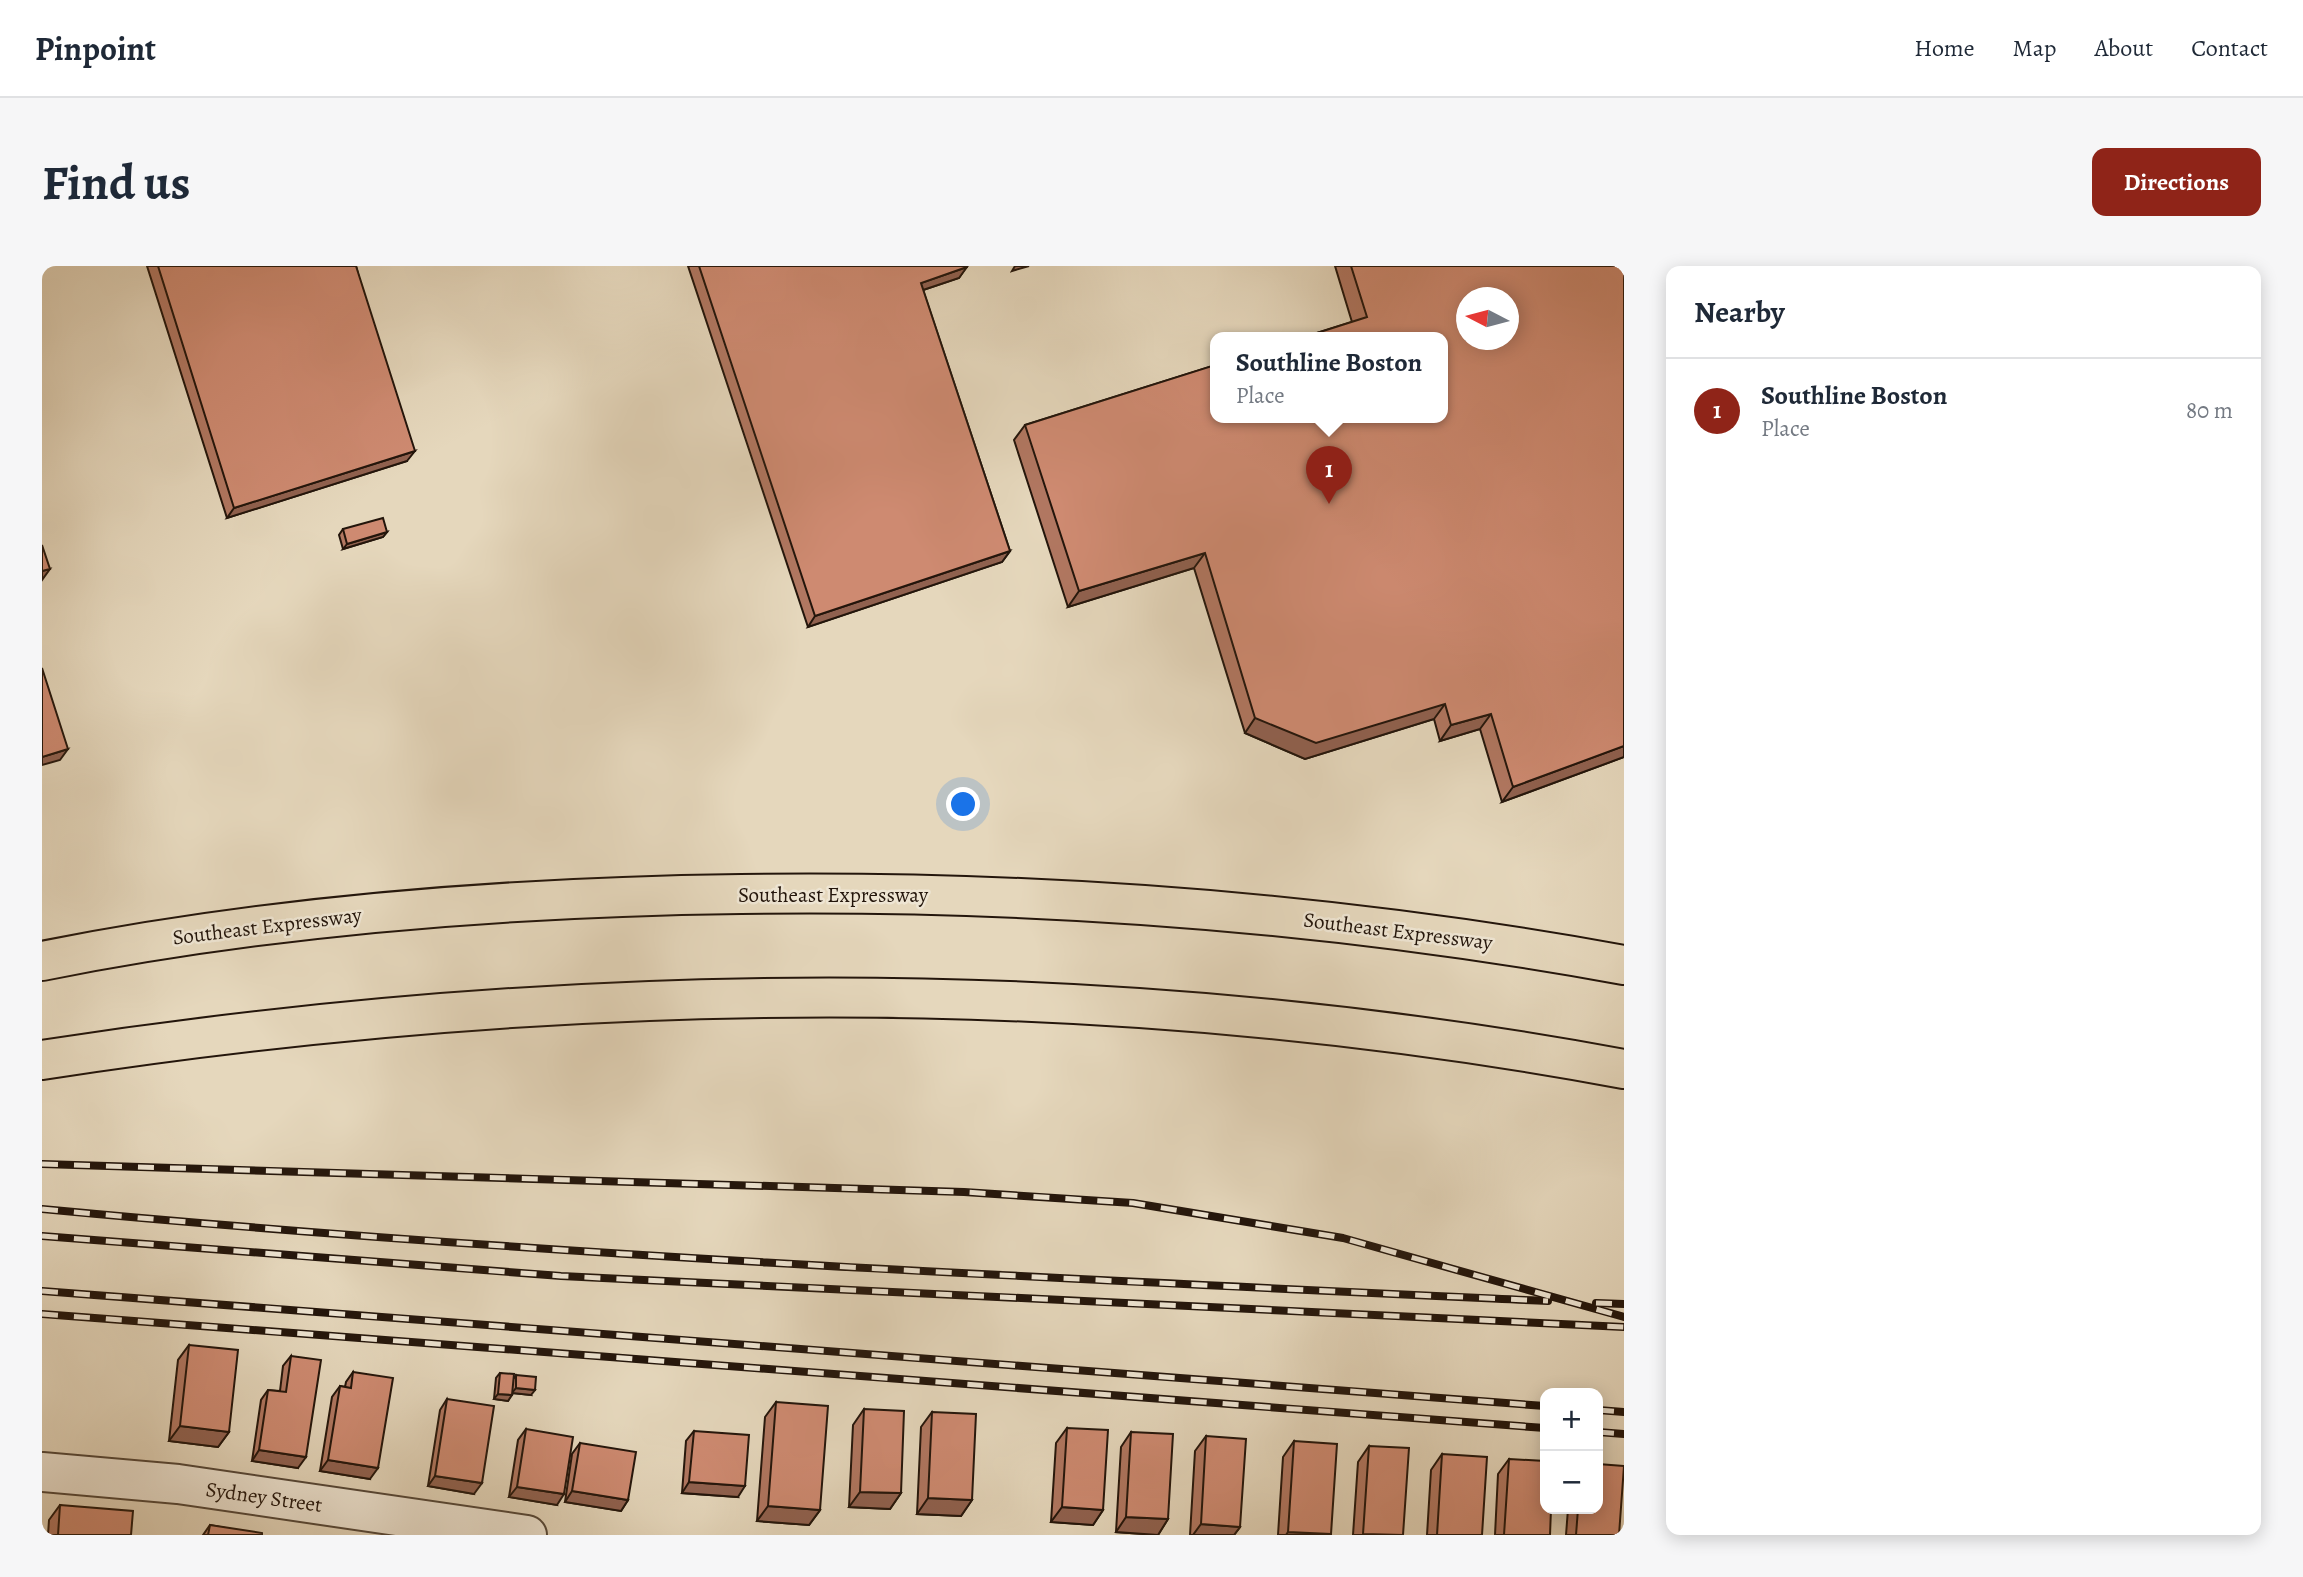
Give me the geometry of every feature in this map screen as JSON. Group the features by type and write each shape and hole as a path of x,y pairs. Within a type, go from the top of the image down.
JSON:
{"highway":[{"name":"Southeast Expressway","path":"42,961 218,931 356,915 584,899 809,894 996,898 1275,916 1490,942 1624,965"},
{"path":"42,1060 238,1031 448,1011 661,999 849,996 1097,1006 1232,1016 1420,1037 1624,1069"}],"street":[{"name":"Sydney Street","path":"42,1472 178,1484 527,1535"}],"building":[{"path":"158,266 356,266 415,451 234,508"},
{"path":"699,266 967,266 921,283 1010,551 815,616"},
{"path":"1351,266 1624,266 1624,746 1513,787 1491,714 1451,725 1445,704 1316,743 1255,718 1205,553 1079,591 1025,425 1210,367 1210,423 1448,423 1448,332 1320,332 1367,317"},
{"path":"383,518 387,532 347,544 343,529"},
{"path":"42,545 50,569 42,571"},
{"path":"42,668 68,749 42,757"},
{"path":"189,1345 238,1350 229,1432 180,1426"},
{"path":"291,1356 321,1360 306,1457 259,1450 268,1390 286,1392"},
{"path":"353,1372 393,1378 378,1468 328,1460 340,1386 351,1388"},
{"path":"500,1373 514,1374 512,1395 498,1394"},
{"path":"516,1375 536,1377 535,1390 516,1388"},
{"path":"447,1399 494,1406 482,1483 435,1476"},
{"path":"776,1402 828,1406 820,1510 768,1506"},
{"path":"864,1409 904,1411 901,1493 860,1492"},
{"path":"932,1412 976,1414 972,1500 928,1498"},
{"path":"1067,1428 1108,1430 1103,1510 1062,1507"},
{"path":"526,1429 573,1437 564,1494 517,1487"},
{"path":"694,1431 749,1435 745,1486 689,1482"},
{"path":"1131,1432 1173,1434 1168,1519 1126,1517"},
{"path":"1206,1436 1246,1439 1240,1527 1201,1524"},
{"path":"1294,1441 1337,1444 1331,1534 1288,1532"},
{"path":"580,1443 636,1452 628,1500 572,1491"},
{"path":"1369,1446 1409,1448 1403,1535 1363,1534"},
{"path":"1442,1454 1487,1457 1482,1535 1437,1535"},
{"path":"1509,1459 1540,1461 1540,1514 1551,1514 1550,1535 1504,1535"},
{"path":"1603,1464 1624,1466 1619,1535 1576,1535 1578,1514 1603,1514"},
{"path":"60,1505 133,1511 131,1535 58,1535"},
{"path":"210,1525 262,1533 262,1535 208,1535"}],"railway":[{"path":"42,1164 964,1192 1133,1203 1343,1238 1624,1317"},
{"path":"42,1209 230,1226 606,1253 1548,1301"},
{"path":"42,1236 561,1276 1624,1327"},
{"path":"42,1291 1540,1406"},
{"path":"1596,1303 1624,1304"},
{"path":"42,1314 1540,1428"},
{"path":"1603,1410 1624,1412"},
{"path":"1603,1432 1624,1434"}],"place":[{"name":"Southline Boston","path":"1329,504"}]}
